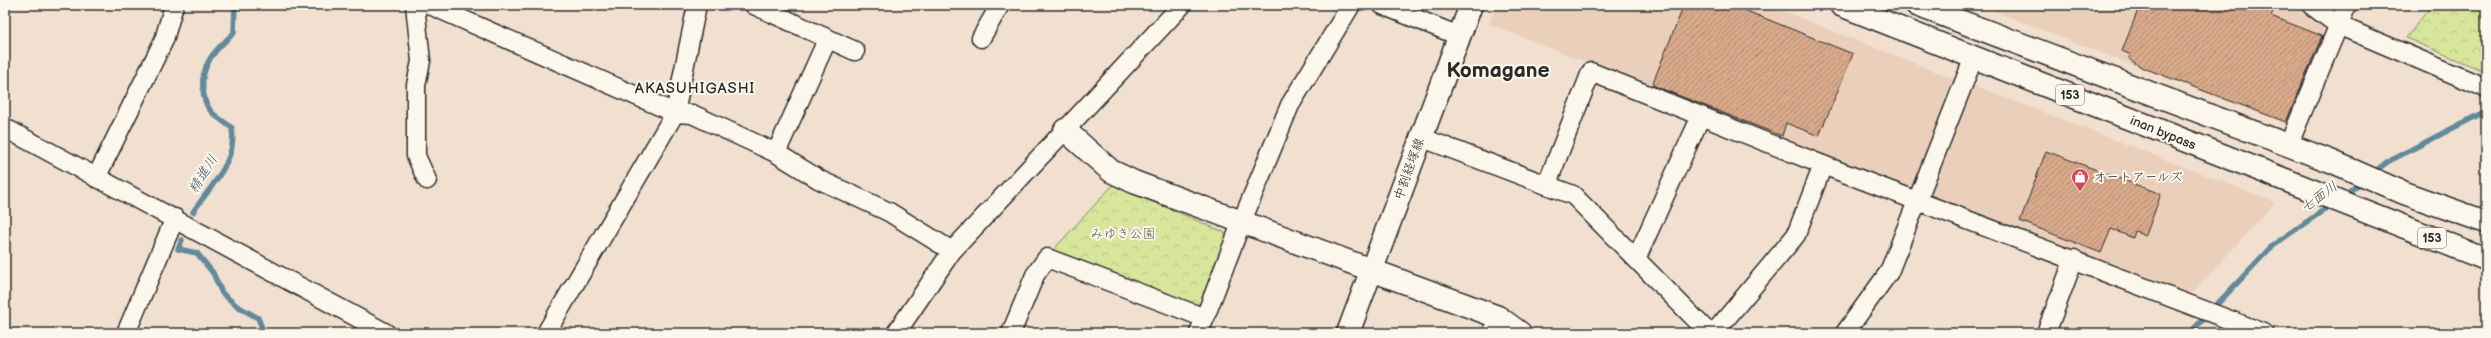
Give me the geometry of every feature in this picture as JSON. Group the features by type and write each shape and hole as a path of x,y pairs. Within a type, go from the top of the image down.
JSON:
{"main road":[{"name":"中割経塚線","path":"1348,333 1420,137 1472,5"},
{"name":"inan bypass","path":"1841,5 2298,187 2486,259"},
{"name":"153","path":"1928,7 2333,162 2404,193 2486,222"},
{"path":"1065,130 1111,171 1134,182 1242,220 1372,269 1495,325 1520,333"}],"street":[{"path":"96,178 164,40 174,5"},
{"path":"415,5 421,61 416,85 416,156 427,180"},
{"path":"430,5 675,113 692,114 776,153 820,180 889,212 952,251"},
{"path":"546,333 675,113 697,5"},
{"path":"754,5 827,40 855,51"},
{"path":"982,38 1000,5"},
{"path":"896,333 952,251 1182,5"},
{"path":"1011,333 1035,275 1047,258 1202,326 1242,220 1290,105 1351,5"},
{"path":"1382,5 1459,36"},
{"path":"2311,5 2338,25 2486,88"},
{"path":"2288,146 2347,5"},
{"path":"776,153 827,40"},
{"path":"1853,331 1889,272 1919,200 1974,57"},
{"path":"1547,184 1591,72 1823,165 2074,259 2264,333"},
{"path":"1637,257 1701,116"},
{"path":"5,128 96,178 175,218 386,333"},
{"path":"1420,137 1573,195 1637,257 1709,333"},
{"path":"1714,333 1796,235 1823,165"},
{"path":"126,333 175,218"},
{"path":"2046,333 2074,259"}],"shaded area":[{"path":"1496,5 1767,5 1955,79 1956,83 1914,190 1909,190 1489,24"},
{"path":"1978,5 2297,5 2323,26 2325,35 2288,125"},
{"path":"1976,86 2275,202 2188,298 1931,198 1928,193 1970,88"}],"green space":[{"path":"2432,5 2486,5 2486,72 2406,38"},
{"name":"みゆき公園","path":"1113,185 1224,232 1227,239 1204,301 1195,306 1053,250"}],"building":[{"path":"1684,5 1732,5 1853,54 1819,136 1786,123 1782,136 1652,85"},
{"path":"2140,5 2276,5 2271,16 2322,36 2286,122 2141,67 2129,59 2131,55 2122,51"},
{"path":"2046,151 2161,194 2146,235 2135,231 2133,238 2111,229 2101,253 2020,221"}],"waterway":[{"name":"精進川","path":"193,212 221,173 231,151 233,140 232,128 212,113 208,108 204,98 203,81 204,72 215,51 234,33 235,5"},
{"name":"七面川","path":"2372,174 2387,162 2486,111"},
{"name":"七面川","path":"2342,197 2363,181"},
{"name":"七面川","path":"2190,333 2272,246 2331,205"},
{"name":"精進川","path":"182,240 178,249 197,253 213,273 222,293 237,306 258,318 264,333"}],"place":[{"name":"オートアールズ","path":"2080,192"}],"district":[{"name":"Komagane","path":"1498,70"},
{"name":"AKASUHIGASHI","path":"695,88"}]}
